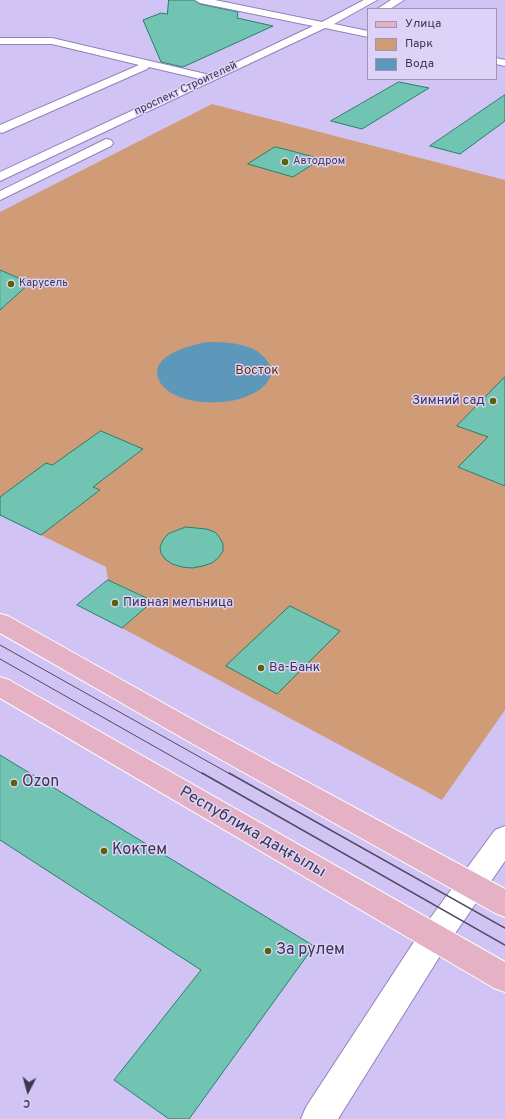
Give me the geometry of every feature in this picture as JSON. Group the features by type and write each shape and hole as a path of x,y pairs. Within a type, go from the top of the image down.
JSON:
{"main road":[{"path":"0,622 195,733 505,904"},
{"name":"Республика даңғылы","path":"0,686 505,978"}],"street":[{"path":"200,0 367,34"},
{"name":"проспект Строителей","path":"0,177 325,25 372,0"},
{"path":"384,8 399,0"},
{"name":"проспект Строителей","path":"160,116 358,21"},
{"path":"0,41 52,41 209,78"},
{"path":"2,129 143,67"},
{"path":"0,196 118,137"},
{"path":"318,1119 434,938 505,838"}],"green space":[{"name":"Восток","path":"212,104 505,180 505,710 442,800 122,628 152,601 108,580 106,567 0,515 0,212"}],"water":[{"path":"208,342 233,343 249,347 263,356 268,362 271,370 270,377 266,384 253,394 225,402 201,402 189,400 169,392 162,385 157,375 158,367 163,360 171,354 190,346"}],"building":[{"path":"169,0 194,0 200,4 238,12 237,18 273,26 183,67 161,62 143,20 161,13 167,14"},
{"path":"399,82 429,88 362,129 331,121"},
{"path":"505,95 505,121 460,154 430,146"},
{"name":"Автодром","path":"275,147 321,159 293,177 248,164"},
{"name":"Карусель","path":"0,270 30,283 0,310"},
{"path":"505,377 505,486 458,467 488,437 457,426"},
{"path":"101,431 143,449 93,487 100,490 41,535 0,515 0,497 46,463 52,465"},
{"path":"186,527 206,529 215,532 223,544 223,551 219,557 212,563 192,568 172,564 165,559 161,553 160,547 163,540 168,534"},
{"name":"Пивная мельница","path":"108,580 153,601 122,628 77,605"},
{"path":"290,606 340,631 277,694 226,666"},
{"path":"0,755 314,946 189,1119 169,1119 114,1080 201,970 0,840"}],"tram line":[{"path":"0,645 230,774"},
{"path":"0,659 203,774"},
{"path":"202,773 505,945"},
{"path":"229,773 505,928"}],"place":[{"name":"Автодром","path":"285,162"},
{"name":"Карусель","path":"11,284"},
{"name":"Зимний сад","path":"493,401"},
{"name":"Пивная мельница","path":"115,603"},
{"name":"Ва-Банк","path":"261,668"},
{"name":"Ozon","path":"14,783"},
{"name":"Коктем","path":"104,851"},
{"name":"За рулем","path":"268,951"}]}
